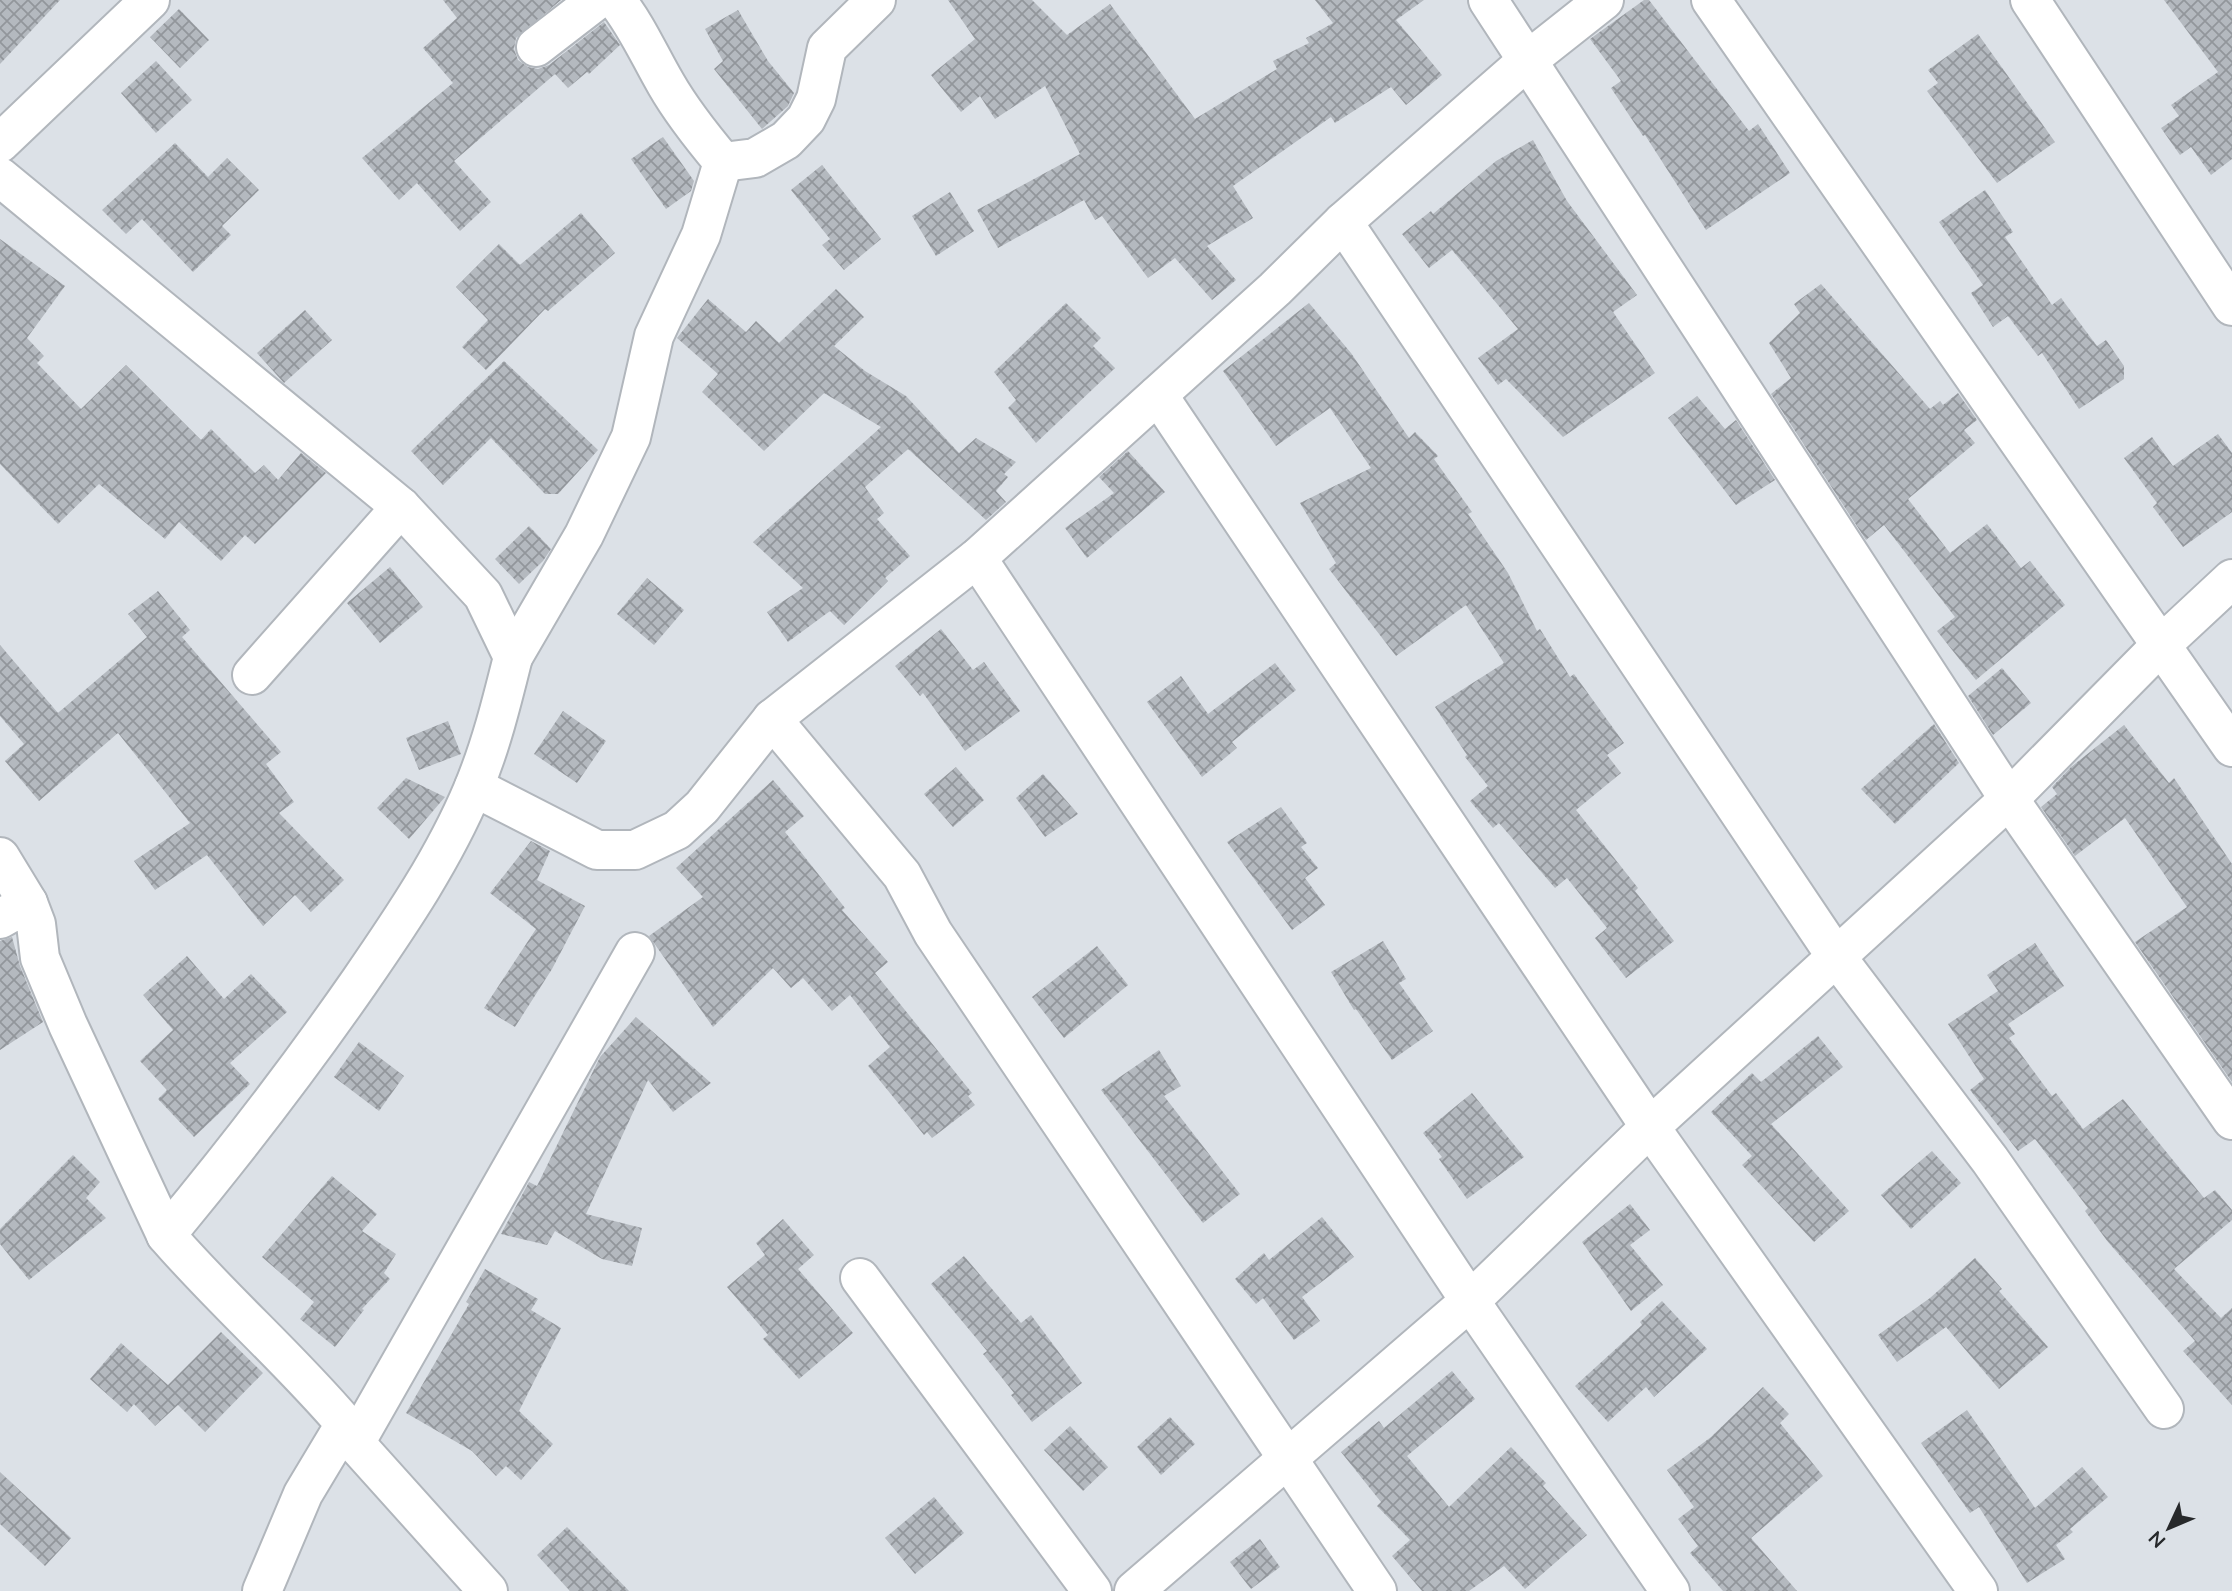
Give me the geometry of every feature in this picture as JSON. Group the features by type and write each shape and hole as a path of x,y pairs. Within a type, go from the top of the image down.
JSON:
{"street":[{"path":"0,143 150,0"},
{"path":"536,47 597,0"},
{"path":"723,162 755,158 786,140 799,126 816,99 827,48 876,0"},
{"path":"1488,0 2009,799 2232,1120"},
{"path":"474,788 597,850 635,850 677,830 702,807 772,719 977,558 1158,395 1343,222 1528,60 1604,0"},
{"path":"1711,0 2232,747"},
{"path":"2030,0 2232,306"},
{"path":"635,8 665,83 693,127 723,162"},
{"path":"166,1235 277,1096 409,910 474,788 495,729 513,657 584,534 631,437 654,336 701,235 723,162"},
{"path":"0,177 401,507 483,595 513,657"},
{"path":"1343,222 1835,955 1990,1160 2164,1409"},
{"path":"1158,395 1650,1127 1978,1591"},
{"path":"252,676 401,507"},
{"path":"977,558 1470,1301 1670,1591"},
{"path":"1134,1591 1470,1301 1650,1127 1835,955 2009,799 2160,646 2232,579"},
{"path":"772,719 902,875 933,933 1377,1591"},
{"path":"0,858 14,911 36,924 40,958 68,1025 166,1235 198,1272 306,1379 350,1434 488,1591"},
{"path":"262,1591 303,1494 350,1434 635,952"},
{"path":"860,1278 1092,1591"}],"building":[{"path":"0,0 60,0 0,64"},
{"path":"443,0 561,0 516,38 514,49 518,60 528,67 538,69 549,65 604,22 620,45 589,74 587,72 568,88 555,74 454,161 491,202 460,231 417,183 399,200 362,158 453,83 423,48 457,18"},
{"path":"948,0 1032,0 1067,35 1110,4 1195,119 1277,69 1273,61 1309,43 1306,38 1333,23 1315,0 1424,0 1396,20 1442,75 1406,105 1391,87 1335,123 1331,117 1233,186 1253,218 1207,246 1236,280 1212,300 1175,258 1148,278 1102,216 1095,220 1084,200 998,248 977,210 1080,154 1045,86 995,119 980,96 961,112 931,75 975,39"},
{"path":"1644,0 1649,0 1749,131 1758,124 1790,173 1706,230 1645,135 1643,136 1611,88 1621,81 1590,39"},
{"path":"2164,0 2232,0 2232,159 2211,175 2191,147 2180,155 2161,128 2179,116 2171,105 2218,72"},
{"path":"179,9 209,40 180,68 150,37"},
{"path":"738,10 768,61 794,93 788,106 762,129 714,69 723,61 705,29"},
{"path":"1978,34 2055,142 1997,183 1927,91 1938,83 1928,70"},
{"path":"156,61 192,100 156,133 121,93"},
{"path":"663,137 694,181 691,191 666,209 631,159"},
{"path":"1533,140 1567,201 1637,295 1613,312 1655,373 1563,437 1506,379 1498,385 1478,358 1518,329 1452,250 1429,268 1402,234 1431,211 1433,214 1496,161"},
{"path":"175,143 208,177 227,158 259,190 222,226 231,235 193,272 142,219 126,234 102,210"},
{"path":"822,165 881,239 844,270 822,245 830,239 791,190"},
{"path":"1985,190 2013,232 2005,237 2052,305 2061,298 2097,346 2106,340 2124,366 2124,379 2079,409 2042,353 2038,356 2008,316 1993,327 1971,293 1983,285 1939,222"},
{"path":"950,192 974,231 936,256 912,216"},
{"path":"581,213 615,253 548,311 545,309 486,370 462,347 488,320 456,287 499,244 520,265"},
{"path":"0,239 65,286 27,338 44,356 37,363 81,409 126,365 201,440 211,429 255,473 264,465 278,480 301,453 326,473 255,544 245,535 221,561 179,522 165,539 99,484 58,524 0,464"},
{"path":"1821,284 1930,409 1940,401 1943,405 1958,393 1977,420 1964,430 1975,443 1908,499 1950,553 1987,524 2021,568 2030,561 2065,605 1976,680 1937,631 1955,617 1884,525 1866,540 1771,394 1791,378 1769,343 1800,313 1794,304"},
{"path":"836,289 864,317 834,346 865,371 906,396 959,453 976,438 1016,462 1004,474 1008,477 996,491 1006,502 986,520 908,449 865,487 884,513 877,519 910,556 885,578 888,581 844,625 830,611 788,642 767,612 803,588 753,542 881,427 824,393 764,451 702,392 718,374 677,338 708,299 746,332 756,321 779,343"},
{"path":"1066,303 1101,338 1093,346 1115,368 1036,443 1008,408 1016,400 994,372"},
{"path":"1309,303 1351,353 1409,438 1415,432 1438,456 1434,459 1472,512 1468,514 1508,573 1537,631 1540,629 1570,677 1574,674 1624,743 1607,755 1621,773 1576,810 1638,888 1635,891 1674,941 1626,978 1595,938 1607,928 1567,878 1555,888 1499,823 1493,828 1470,801 1488,786 1465,757 1467,755 1435,707 1504,663 1466,605 1396,656 1329,569 1336,563 1300,503 1371,468 1330,408 1276,446 1223,371"},
{"path":"305,310 332,340 284,383 257,353"},
{"path":"504,361 598,450 558,494 545,494 491,438 443,485 411,451"},
{"path":"1697,396 1725,429 1736,420 1775,480 1736,505 1668,418"},
{"path":"2218,434 2232,453 2232,512 2183,547 2153,507 2157,503 2124,458 2152,437 2173,466"},
{"path":"1128,451 1165,492 1087,558 1065,528 1114,493 1099,477"},
{"path":"529,526 551,549 543,561 519,584 495,559"},
{"path":"390,567 423,607 380,643 347,603"},
{"path":"647,578 684,610 654,645 617,614"},
{"path":"158,591 190,630 182,637 281,752 266,764 294,802 279,813 344,880 311,912 295,895 263,926 207,855 155,890 134,861 190,823 118,733 39,801 5,761 24,744 0,716 0,645 58,713 147,637 128,614"},
{"path":"941,629 973,670 984,662 1020,711 965,751 923,693 920,696 895,666"},
{"path":"1275,663 1296,690 1232,742 1237,748 1202,777 1147,702 1181,676 1208,714"},
{"path":"2002,668 2031,703 1993,735 1968,696"},
{"path":"563,711 606,741 577,783 534,754"},
{"path":"448,721 461,754 419,770 406,738"},
{"path":"1934,724 1959,763 1895,824 1861,789"},
{"path":"2124,725 2169,783 2174,778 2232,864 2232,1082 2135,942 2187,907 2125,818 2075,856 2041,807 2057,794 2052,787 2071,767"},
{"path":"956,767 984,800 953,827 924,794"},
{"path":"1043,774 1078,814 1045,837 1016,798"},
{"path":"406,778 445,797 409,839 377,808"},
{"path":"773,780 804,816 785,832 845,908 842,910 888,962 875,973 972,1093 968,1096 975,1105 932,1138 927,1132 924,1135 868,1066 890,1047 850,995 832,1011 803,978 791,988 773,968 713,1027 649,936 703,897 676,868"},
{"path":"1281,807 1307,843 1301,847 1318,868 1305,878 1325,905 1292,930 1227,842"},
{"path":"531,841 550,851 537,880 585,906 552,969 515,1027 484,1008 536,929 490,893"},
{"path":"12,937 20,966 43,1022 0,1050 0,941"},
{"path":"1383,941 1406,979 1399,983 1433,1031 1392,1060 1356,1009 1354,1010 1331,972"},
{"path":"2035,943 2064,986 2008,1024 2015,1034 2009,1038 2052,1096 2056,1093 2083,1129 2123,1099 2204,1198 2215,1190 2232,1210 2232,1220 2174,1269 2221,1318 2232,1308 2232,1405 2183,1351 2195,1341 2108,1242 2085,1211 2088,1208 2035,1139 2018,1151 1970,1090 1984,1079 1948,1024 1998,991 1987,975"},
{"path":"1097,946 1128,985 1064,1038 1032,997"},
{"path":"187,956 224,999 251,974 287,1012 230,1063 250,1084 194,1137 158,1099 167,1090 140,1061 173,1030 143,995"},
{"path":"636,1017 711,1083 673,1112 648,1080 586,1214 642,1228 632,1266 602,1259 555,1231 547,1245 501,1234 529,1182 537,1186 600,1057"},
{"path":"1818,1036 1843,1067 1771,1124 1849,1211 1814,1242 1742,1165 1752,1156 1711,1112 1752,1073 1761,1082"},
{"path":"359,1042 404,1076 379,1111 334,1077"},
{"path":"1159,1050 1181,1086 1164,1096 1240,1194 1203,1223 1101,1090"},
{"path":"1472,1093 1524,1157 1467,1199 1439,1159 1442,1157 1423,1133"},
{"path":"1932,1151 1961,1183 1911,1229 1881,1195"},
{"path":"73,1155 100,1182 86,1198 106,1218 29,1280 0,1244 0,1229"},
{"path":"332,1176 377,1214 362,1231 396,1254 384,1273 390,1279 362,1309 364,1310 335,1347 300,1319 314,1302 262,1257"},
{"path":"1630,1204 1650,1230 1630,1245 1663,1285 1631,1311 1582,1242"},
{"path":"1322,1217 1354,1257 1302,1297 1320,1321 1294,1340 1263,1298 1256,1304 1235,1279 1264,1253 1269,1260"},
{"path":"783,1219 814,1255 798,1269 853,1333 799,1379 763,1339 768,1335 727,1287 765,1255 756,1243"},
{"path":"964,1256 1021,1323 1031,1315 1082,1383 1032,1422 1011,1395 1014,1393 983,1354 987,1351 931,1284"},
{"path":"1975,1258 2002,1289 1999,1291 2048,1347 1999,1389 1946,1327 1897,1362 1878,1335 1930,1298"},
{"path":"485,1269 538,1299 531,1310 561,1328 519,1411 553,1444 521,1480 506,1466 496,1476 472,1451 406,1413 469,1304 466,1302"},
{"path":"1662,1301 1707,1349 1654,1397 1646,1387 1608,1422 1575,1386 1642,1325 1640,1322"},
{"path":"221,1332 263,1373 205,1432 178,1405 155,1426 134,1404 127,1412 90,1379 121,1343 168,1385"},
{"path":"1452,1371 1475,1399 1407,1456 1449,1507 1511,1447 1546,1483 1543,1486 1587,1535 1525,1589 1504,1566 1469,1591 1422,1591 1392,1556 1410,1540 1377,1506 1381,1502 1341,1452 1379,1421 1384,1428"},
{"path":"1763,1387 1789,1414 1780,1423 1823,1476 1751,1538 1797,1591 1723,1591 1690,1553 1698,1546 1678,1519 1694,1507 1667,1470 1711,1437"},
{"path":"1967,1410 2035,1508 2082,1467 2108,1497 2070,1529 2073,1532 2056,1545 2065,1559 2027,1583 1979,1507 1970,1513 1921,1443"},
{"path":"1170,1417 1195,1444 1161,1475 1137,1447"},
{"path":"1070,1426 1108,1467 1083,1491 1044,1450"},
{"path":"0,1472 71,1538 45,1566 0,1524"},
{"path":"934,1497 964,1533 915,1574 885,1538"},
{"path":"567,1527 629,1591 570,1591 537,1555"},
{"path":"1260,1539 1280,1567 1251,1589 1230,1562"}]}
